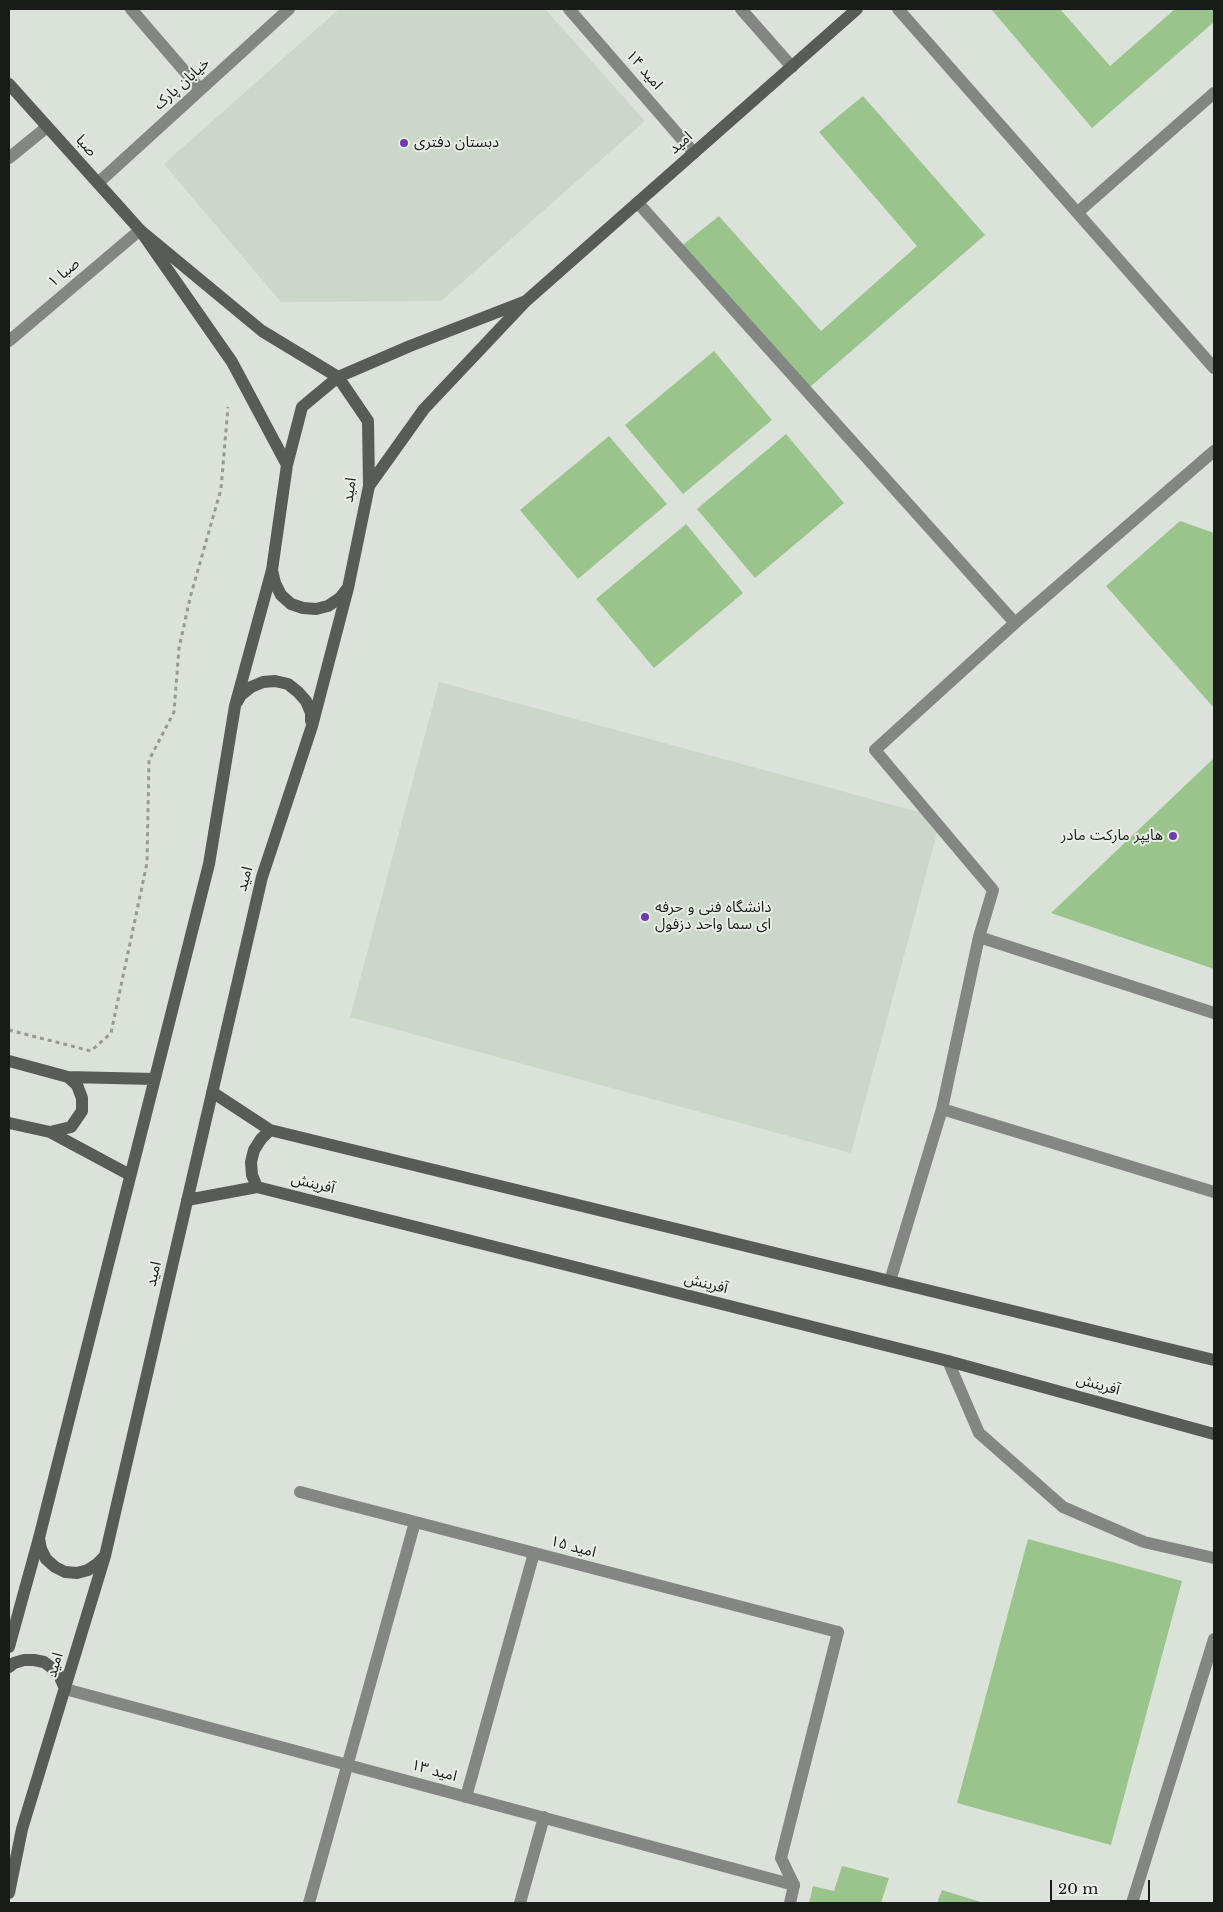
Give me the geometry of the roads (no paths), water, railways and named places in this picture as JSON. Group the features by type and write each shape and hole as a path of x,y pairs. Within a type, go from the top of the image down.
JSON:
{"main road":[{"name":"امید","path":"368,486 424,409 526,301 857,9"},
{"name":"صبا","path":"9,84 140,230"},
{"path":"140,230 262,332 338,377"},
{"path":"140,230 232,362 287,465"},
{"path":"9,1647 39,1538 209,864 235,706 272,570 287,465 302,407 338,377 410,346 526,301"},
{"name":"امید","path":"9,1893 22,1829 105,1556 262,877 312,726 348,588 368,486 368,421 338,377"},
{"path":"272,570 275,583 281,594 291,604 303,608 316,610 328,606 340,598 348,588"},
{"path":"235,706 246,691 263,682 275,681 288,684 306,701 311,713 312,726"},
{"path":"9,1061 68,1077 154,1079"},
{"path":"50,1132 71,1127 82,1111 80,1092 77,1085 68,1077"},
{"path":"212,1092 270,1130 1214,1360"},
{"path":"9,1123 50,1132 130,1175"},
{"path":"257,1187 252,1175 251,1162 254,1150 270,1130"},
{"name":"آفرینش","path":"187,1200 257,1187 948,1361 1214,1433"},
{"path":"39,1538 46,1560 65,1572 77,1573 88,1570 98,1564 105,1556"},
{"path":"9,1667 14,1663 24,1660 44,1662 59,1675 65,1689"}],"street":[{"path":"132,9 200,89"},
{"name":"امید ۱۴","path":"569,9 694,153"},
{"path":"741,9 792,67"},
{"path":"898,9 1214,368"},
{"name":"خیابان پارک","path":"98,184 284,10"},
{"path":"1078,212 1214,93"},
{"path":"9,158 47,127"},
{"path":"638,202 1015,623"},
{"name":"صبا ۱","path":"9,341 140,230"},
{"path":"890,1281 942,1109 979,937 993,890 875,750 1015,623 1214,451"},
{"path":"979,937 1214,1013"},
{"path":"942,1109 1214,1192"},
{"path":"948,1361 979,1432 1063,1506 1144,1542 1214,1558"},
{"name":"امید ۱۵","path":"300,1492 838,1632 781,1858 794,1885"},
{"path":"310,1903 415,1522"},
{"path":"466,1797 534,1553"},
{"path":"1132,1903 1214,1639"},
{"name":"امید ۱۳","path":"65,1689 794,1885"},
{"path":"520,1903 544,1817"},
{"path":"790,1903 794,1885"}],"place":[{"name":"دبستان دفتری","path":"404,143"},
{"name":"هایپر مارکت مادر","path":"1173,836"},
{"name":"دانشگاه فنی و حرفه ای سما واحد دزفول","path":"645,917"}]}
